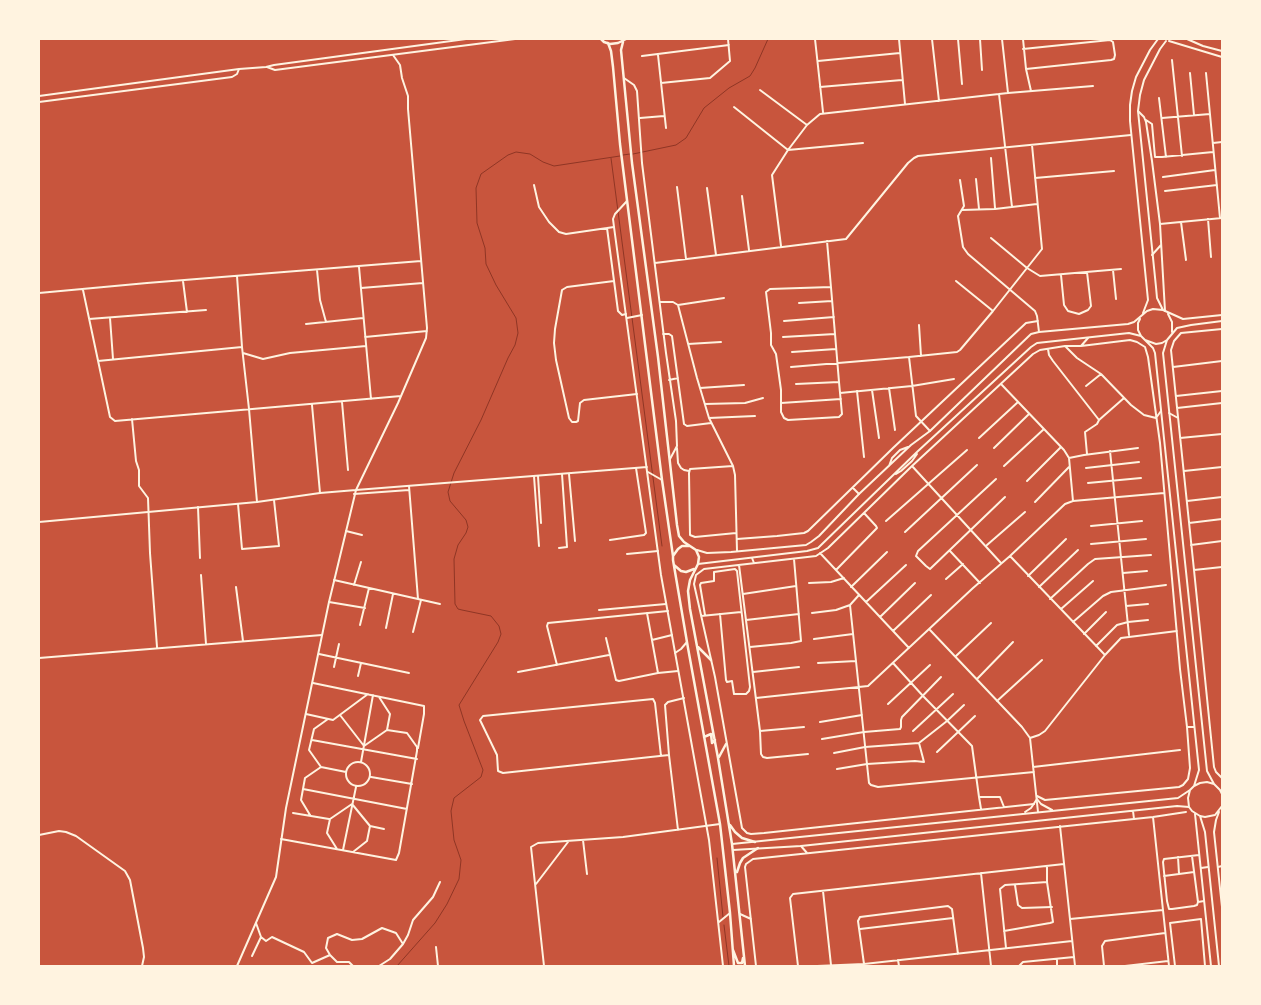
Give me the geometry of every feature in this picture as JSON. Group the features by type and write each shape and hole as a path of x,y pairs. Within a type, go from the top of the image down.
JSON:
{"main road":[{"path":"601,39 608,43 618,44 626,39"},
{"path":"623,42 621,50 632,163 658,357 679,536 684,542 696,550 699,557 698,564 694,569 690,580 688,591 729,823 745,966"},
{"path":"608,43 611,51 613,67 620,144 662,480 674,565 720,824 730,913 734,966"},
{"path":"673,556 678,549 690,546"},
{"path":"674,565 686,572 694,569"},
{"path":"698,647 711,660"},
{"path":"704,737 711,734 712,743 715,740"},
{"path":"718,758 726,744"},
{"path":"729,823 738,835 749,841 755,842"},
{"path":"736,877 737,869 743,858 758,848"},
{"path":"733,950 738,963 742,963 744,956"}],"street":[{"path":"39,96 239,69 266,67 466,39"},
{"path":"266,67 275,70 515,39"},
{"path":"661,83 710,78 730,61 728,39"},
{"path":"815,39 823,112"},
{"path":"899,39 905,104"},
{"path":"932,39 939,101"},
{"path":"958,39 962,84"},
{"path":"980,39 982,70"},
{"path":"1002,39 1008,93"},
{"path":"1023,39 1026,69 1031,92"},
{"path":"1158,39 1141,66 1132,91 1130,105 1131,135 1148,300 1140,317 1138,330 1141,336 1153,348 1155,353 1198,770 1194,786"},
{"path":"1186,39 1203,46 1222,51"},
{"path":"1024,48 1110,40 1113,42 1115,56 1114,59 1111,60 1026,69"},
{"path":"1162,40 1169,40 1222,57"},
{"path":"1169,40 1160,49 1144,80 1138,111 1157,298 1172,322 1172,333"},
{"path":"642,56 729,45"},
{"path":"818,61 900,53"},
{"path":"237,966 276,877 286,808 329,602 354,494 401,396 424,344 427,331 408,96 402,78 400,65 393,55"},
{"path":"658,55 666,128"},
{"path":"1172,60 1182,156"},
{"path":"39,102 232,77 237,74 239,69"},
{"path":"1190,73 1194,115"},
{"path":"1160,224 1221,218 1216,185 1206,73"},
{"path":"624,78 636,88 640,118 642,163 669,380 676,421 676,446 678,462 684,470 689,471 691,469 733,466"},
{"path":"820,87 902,80"},
{"path":"781,246 772,175 788,150 807,125 816,116 823,112 1093,86"},
{"path":"760,90 807,125"},
{"path":"999,94 1012,207"},
{"path":"1159,98 1166,157"},
{"path":"734,107 788,150 863,143"},
{"path":"1138,111 1152,124 1154,156 1182,156 1213,152"},
{"path":"1162,118 1210,114"},
{"path":"640,118 664,116"},
{"path":"1146,120 1160,224 1165,312"},
{"path":"655,263 846,239 908,163 914,158 1131,135"},
{"path":"1213,143 1222,142"},
{"path":"791,367 921,356 957,352 960,350 1010,291 1042,249 1032,145"},
{"path":"991,158 995,209"},
{"path":"1163,177 1215,170"},
{"path":"1035,178 1114,171"},
{"path":"976,179 979,210"},
{"path":"960,180 964,203 958,216 963,247 968,254 1035,311 1039,332"},
{"path":"534,185 539,207 548,222 559,232 566,234 614,226"},
{"path":"1165,191 1216,185"},
{"path":"677,187 686,259"},
{"path":"707,188 716,255"},
{"path":"742,196 748,251"},
{"path":"627,201 615,214 614,226 626,314 628,317 666,604 707,826 723,966"},
{"path":"962,210 995,209 1037,204"},
{"path":"1208,220 1211,257"},
{"path":"1181,222 1186,260"},
{"path":"607,228 618,311 622,314 626,314"},
{"path":"991,238 1027,268 1040,276 1121,269"},
{"path":"827,241 834,317 842,414 841,416 790,420 784,418 781,414 781,390 776,354 771,343 766,292 770,289 831,287"},
{"path":"1152,255 1161,245"},
{"path":"39,294 421,261"},
{"path":"359,267 371,399"},
{"path":"317,270 320,300 326,322"},
{"path":"1113,270 1116,300"},
{"path":"1061,275 1064,306 1068,311 1079,314 1088,310 1091,306 1088,272"},
{"path":"237,276 242,347 257,502"},
{"path":"183,281 187,312"},
{"path":"614,281 566,287 562,290 555,329 556,360 569,418 572,422 578,421 580,403 584,400 637,394"},
{"path":"956,281 993,311"},
{"path":"361,288 423,283"},
{"path":"83,290 111,419 118,421 401,396"},
{"path":"660,302 673,302 678,305 724,298"},
{"path":"800,303 832,301"},
{"path":"678,305 709,418 733,466 735,475 737,551"},
{"path":"1142,314 1152,309 1183,319 1222,315"},
{"path":"89,319 206,310"},
{"path":"628,317 642,315"},
{"path":"784,321 834,317"},
{"path":"696,550 707,553 806,545 819,536 859,494 888,467 892,458 900,450 911,445 930,431 1030,335 1039,332 1128,324 1134,322 1140,317"},
{"path":"110,318 113,360"},
{"path":"306,324 363,318"},
{"path":"737,539 806,532 1026,323 1038,321"},
{"path":"1222,321 1176,328 1167,340 1163,353 1207,770 1214,784 1221,790 1222,794"},
{"path":"919,325 921,356"},
{"path":"1222,329 1181,333 1176,337 1171,346 1214,770 1222,778"},
{"path":"365,337 427,331"},
{"path":"698,564 807,551 818,548 918,451 1037,343 1044,341 1129,333 1141,336"},
{"path":"663,334 670,334 672,336 682,420 684,424 687,426 711,423"},
{"path":"783,337 835,334"},
{"path":"1081,346 1088,337"},
{"path":"1034,804 751,834 747,833 742,828 711,660 694,584 696,575 704,569 812,557 828,548 912,466 1033,354 1040,350 1065,346 1081,346 1130,340 1145,347 1160,443 1190,772 1186,782 1179,787 1045,800 1037,798"},
{"path":"1145,340 1156,344 1167,340"},
{"path":"688,344 721,342"},
{"path":"243,352 262,358 290,353 366,346"},
{"path":"1065,346 1077,358 1101,374 1124,398 1144,415 1156,418"},
{"path":"98,361 242,347"},
{"path":"792,352 836,349"},
{"path":"1048,349 1049,355 1053,361 1099,420"},
{"path":"909,357 916,416 930,431"},
{"path":"1173,366 1222,361"},
{"path":"1086,386 1101,374"},
{"path":"669,380 678,378"},
{"path":"840,393 912,386 954,379"},
{"path":"796,384 839,382"},
{"path":"1001,384 1061,447 1069,458 1073,501"},
{"path":"700,388 744,385"},
{"path":"889,388 895,430"},
{"path":"872,390 879,438"},
{"path":"1176,396 1222,390"},
{"path":"857,392 864,457"},
{"path":"705,404 745,403 763,398"},
{"path":"1088,454 1086,432 1097,424 1099,420 1124,398"},
{"path":"781,403 841,400"},
{"path":"342,402 348,470"},
{"path":"979,438 1018,402"},
{"path":"1177,408 1222,404"},
{"path":"312,405 320,493"},
{"path":"1156,418 1161,411"},
{"path":"1169,413 1178,418"},
{"path":"994,448 1029,414"},
{"path":"709,418 755,416"},
{"path":"132,419 136,461 139,470 139,486 148,496 158,647"},
{"path":"676,421 682,420"},
{"path":"1004,466 1044,429"},
{"path":"1180,438 1222,434"},
{"path":"670,461 676,446"},
{"path":"1027,481 1061,447"},
{"path":"1069,458 1088,454 1138,448"},
{"path":"886,521 967,450"},
{"path":"1110,451 1129,636"},
{"path":"1086,468 1139,462"},
{"path":"905,532 976,465"},
{"path":"912,466 958,514 1001,563"},
{"path":"39,522 238,504 320,493 647,467"},
{"path":"1035,502 1069,467"},
{"path":"1184,471 1222,467"},
{"path":"610,540 644,535 646,533 636,468"},
{"path":"689,471 691,536 695,537 736,533"},
{"path":"648,472 662,480"},
{"path":"559,548 568,547 562,474"},
{"path":"569,474 575,541"},
{"path":"534,476 539,546"},
{"path":"538,476 541,523"},
{"path":"1088,483 1141,478"},
{"path":"996,479 916,554 930,569 1005,497"},
{"path":"408,486 420,600 413,632"},
{"path":"853,488 859,494"},
{"path":"354,494 409,490"},
{"path":"756,698 859,688 870,685 1010,556 1061,506 1073,501 1164,494"},
{"path":"1187,502 1222,498"},
{"path":"238,504 242,549 278,546 274,500"},
{"path":"198,507 200,558"},
{"path":"836,570 876,528 864,512"},
{"path":"987,546 1025,512"},
{"path":"1189,523 1222,519"},
{"path":"1091,526 1142,520"},
{"path":"346,530 362,535"},
{"path":"1028,576 1066,539"},
{"path":"1091,544 1146,539"},
{"path":"1192,545 1222,541"},
{"path":"1039,587 1078,550"},
{"path":"627,554 658,551"},
{"path":"950,551 980,583"},
{"path":"851,587 887,552"},
{"path":"820,553 909,648"},
{"path":"1050,598 1095,559 1151,555"},
{"path":"1010,556 1105,654"},
{"path":"752,558 754,563"},
{"path":"750,647 800,642 801,640 794,559"},
{"path":"354,585 361,562"},
{"path":"946,579 962,564"},
{"path":"739,565 760,731 761,754 765,758 808,754"},
{"path":"866,602 906,565"},
{"path":"1194,570 1222,567"},
{"path":"705,615 700,585 701,583 714,580 714,572 735,569 738,573 750,687 746,694 734,694 732,681 727,682 726,680 720,614"},
{"path":"1123,573 1147,571"},
{"path":"201,575 206,644"},
{"path":"809,583 830,582 844,578"},
{"path":"334,580 440,604"},
{"path":"1060,609 1092,581"},
{"path":"880,617 915,583"},
{"path":"1073,622 1103,596 1111,592 1166,585"},
{"path":"743,594 796,586"},
{"path":"236,587 242,641"},
{"path":"360,625 369,588"},
{"path":"386,628 393,594"},
{"path":"812,613 836,610 850,605 851,602 859,595"},
{"path":"893,631 931,595"},
{"path":"329,602 365,608"},
{"path":"599,610 666,604"},
{"path":"1126,606 1148,604"},
{"path":"850,605 869,783 874,787 1034,772"},
{"path":"557,665 547,626 548,623 668,611"},
{"path":"701,616 741,612"},
{"path":"1084,634 1106,612"},
{"path":"647,613 658,673"},
{"path":"746,620 799,614"},
{"path":"1096,646 1117,625 1128,622 1148,620"},
{"path":"956,656 991,623"},
{"path":"930,630 1022,727 1030,738 1038,812"},
{"path":"1030,738 1045,731 1105,654 1121,638 1177,631"},
{"path":"814,639 853,634"},
{"path":"39,658 158,647 322,635"},
{"path":"652,640 672,635"},
{"path":"606,638 616,680 619,681 658,673 678,671"},
{"path":"675,653 687,642"},
{"path":"977,679 1013,642"},
{"path":"334,667 339,644"},
{"path":"319,654 409,673"},
{"path":"518,672 609,655"},
{"path":"997,701 1042,660"},
{"path":"818,663 856,661"},
{"path":"358,676 361,663"},
{"path":"893,663 936,710 972,746 980,809"},
{"path":"888,704 930,665"},
{"path":"753,672 799,667"},
{"path":"822,738 900,729 901,718 941,677"},
{"path":"282,839 396,860 399,853 418,751 424,706 313,683"},
{"path":"306,714 333,720 368,694"},
{"path":"913,731 953,694"},
{"path":"361,762 373,695"},
{"path":"378,696 390,714 387,730"},
{"path":"678,830 669,755 666,706 668,702 684,698"},
{"path":"661,756 655,703 653,699 483,716 480,720 497,755 499,773 503,773 661,756 669,755"},
{"path":"834,752 865,747 919,742 947,721 964,705"},
{"path":"340,714 364,746"},
{"path":"820,722 862,715"},
{"path":"937,752 975,716"},
{"path":"328,719 314,729 309,750 321,767 346,772"},
{"path":"1202,726 1210,726"},
{"path":"760,731 804,727"},
{"path":"1187,727 1194,727"},
{"path":"364,746 387,730 407,733 417,747 418,751"},
{"path":"312,740 416,759"},
{"path":"837,769 867,764 915,760 924,762 919,742"},
{"path":"1033,767 1180,750"},
{"path":"361,762 369,768 371,777 369,782 365,785 356,787 351,785 348,781 346,772 352,764 361,762"},
{"path":"310,815 300,800 305,778 321,767"},
{"path":"371,777 412,784"},
{"path":"732,844 1178,798 1200,783 1207,782 1214,784"},
{"path":"343,850 356,787"},
{"path":"303,788 407,809"},
{"path":"1190,790 1188,798 1190,807 1195,814 1211,966"},
{"path":"979,797 1000,797 1004,807"},
{"path":"1022,814 1028,811 1037,798"},
{"path":"1037,798 1045,807 1056,810"},
{"path":"293,813 330,818 352,804"},
{"path":"352,804 370,826 384,829"},
{"path":"733,850 801,846 1177,806 1190,807"},
{"path":"1222,806 1216,820 1214,832 1222,907"},
{"path":"1133,811 1134,819"},
{"path":"1195,814 1210,817 1219,811"},
{"path":"756,966 746,867 746,864 753,859 1153,817 1186,812"},
{"path":"1200,816 1205,832 1219,966"},
{"path":"1153,817 1169,966"},
{"path":"330,818 327,833 337,849"},
{"path":"544,966 531,847 538,842 582,840 720,824"},
{"path":"353,852 367,841 370,826"},
{"path":"1060,826 1075,966"},
{"path":"39,835 59,831 76,836 125,871 130,880 143,948 144,957 142,966"},
{"path":"582,840 587,874"},
{"path":"535,885 568,841"},
{"path":"801,846 807,853"},
{"path":"1199,855 1164,859 1164,876 1169,909 1194,906 1197,905 1198,902 1204,902"},
{"path":"1192,856 1198,902"},
{"path":"1178,857 1179,874"},
{"path":"798,966 790,898 793,894 1064,864"},
{"path":"1004,931 1052,923 1052,906 1047,882 1047,866"},
{"path":"1218,867 1222,866"},
{"path":"1201,868 1208,867"},
{"path":"1164,876 1194,872"},
{"path":"981,873 991,966"},
{"path":"379,966 390,959 403,944 413,920 433,897 440,882"},
{"path":"1006,948 1000,889 1005,885 1047,882"},
{"path":"1015,885 1018,905 1022,908 1052,906"},
{"path":"823,891 831,965"},
{"path":"864,964 858,921 860,917 948,906 952,909 958,954"},
{"path":"1070,919 1163,910"},
{"path":"719,922 730,913"},
{"path":"740,914 751,919"},
{"path":"860,929 953,918"},
{"path":"1175,966 1170,923 1201,919 1205,966"},
{"path":"256,923 261,937 266,941 272,937 304,952 312,963 330,955"},
{"path":"353,966 349,962 337,962 330,955 326,948 328,938 337,934 352,940 362,939 382,928 396,933 403,944"},
{"path":"1104,966 1102,946 1105,941 1165,933"},
{"path":"252,956 261,937"},
{"path":"817,966 864,964 1072,941"},
{"path":"436,946 438,966"},
{"path":"1019,966 1023,962 1057,960 1074,957"},
{"path":"898,960 899,966"},
{"path":"1057,960 1057,966"},
{"path":"1032,961 1033,966"},
{"path":"1127,966 1168,961"},
{"path":"880,962 881,966"}],"waterway":[{"path":"633,154 676,145 686,138 704,108 729,88 750,76 768,39"},
{"path":"397,966 435,923 447,904 459,879 461,860 454,840 451,811 454,798 481,777 483,770 459,705 498,642 501,634 499,626 491,616 458,609 455,604 454,559 458,545 468,527 466,520 450,501 448,492 454,473 481,420 515,345 518,333 516,318 496,285 486,264 485,248 477,223 476,188 481,174 508,155 516,152 530,154 543,162 554,166 620,156"},
{"path":"623,155 630,154"},
{"path":"611,158 662,546"},
{"path":"717,858 723,917"},
{"path":"724,925 729,966"}]}
